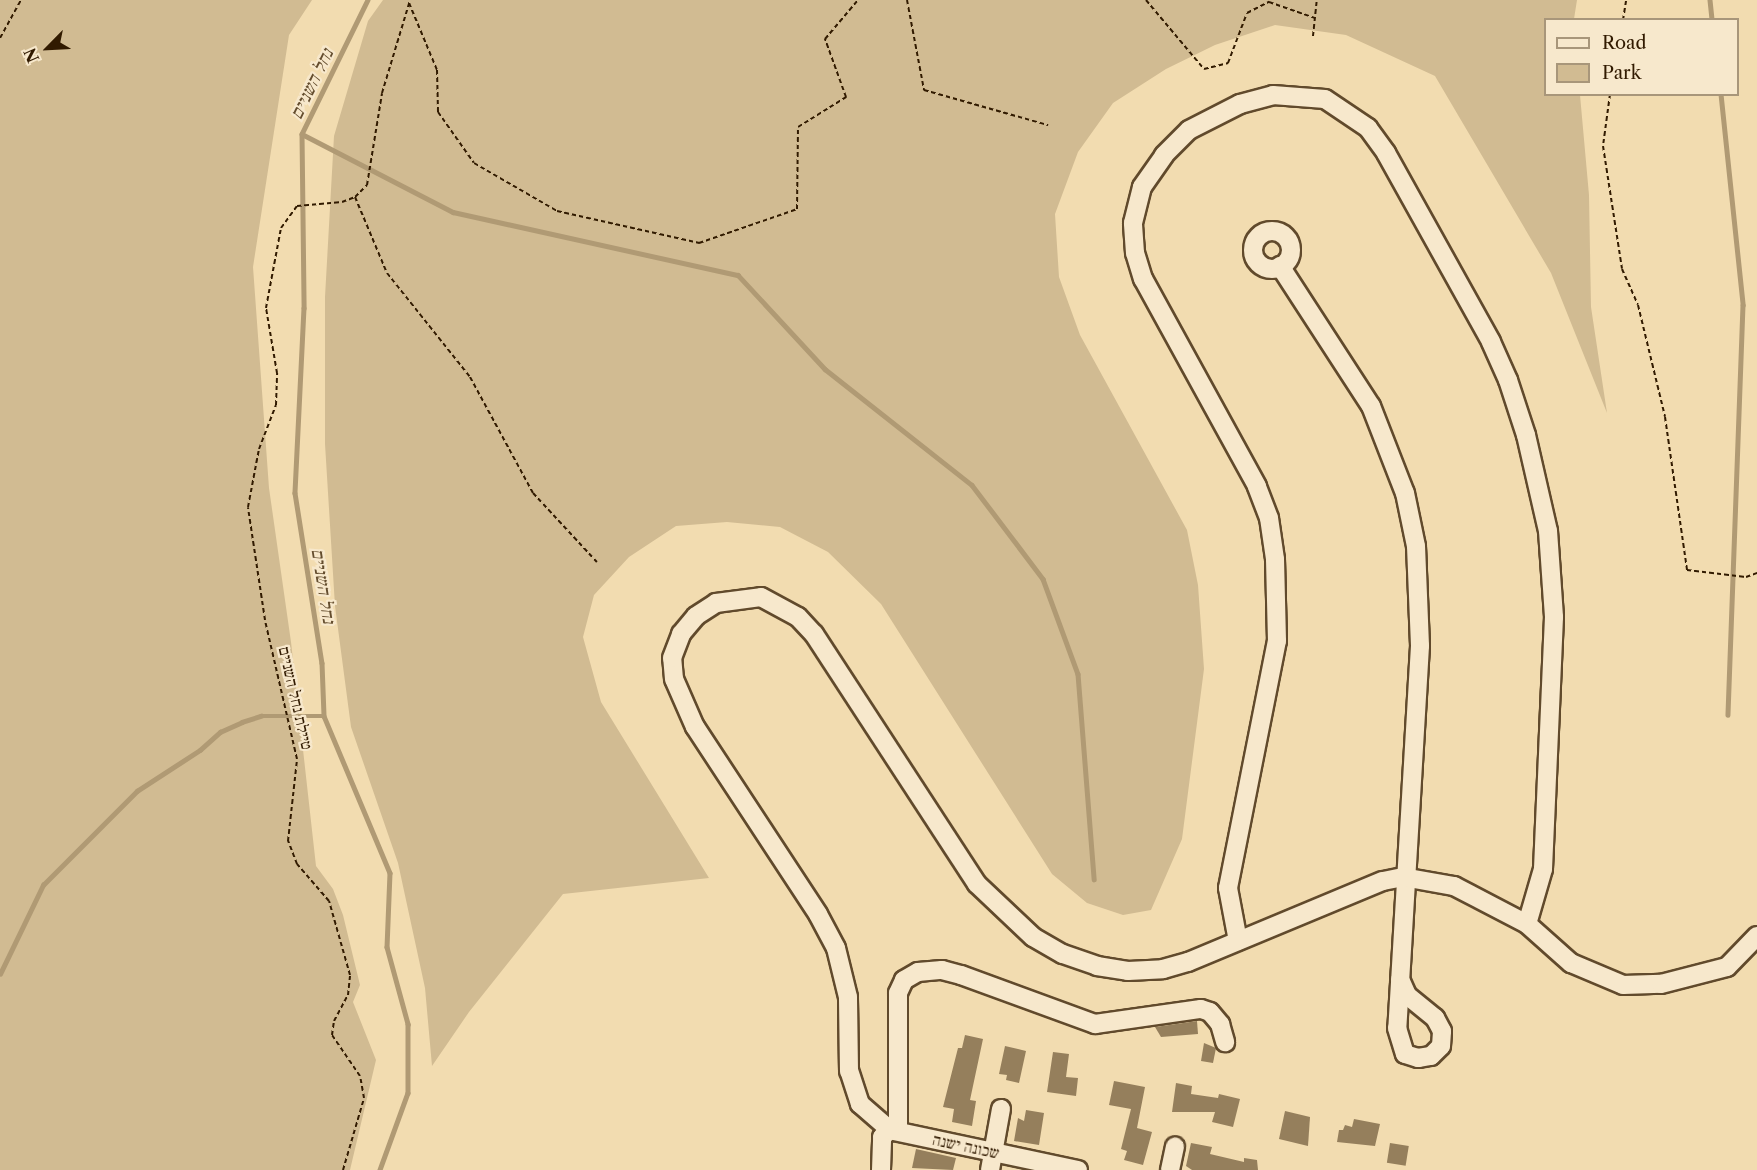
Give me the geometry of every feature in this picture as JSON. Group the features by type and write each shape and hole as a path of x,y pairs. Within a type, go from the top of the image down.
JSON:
{"street":[{"path":"1238,941 1228,888 1277,642 1274,548 1269,518 1257,486 1143,279 1135,253 1133,223 1142,187 1164,155 1189,130 1239,104 1273,95 1324,99 1368,128 1386,153 1491,342 1508,380 1526,435 1548,531 1554,617 1544,869 1527,924"},
{"path":"1280,266 1371,406 1398,472 1416,546 1420,646 1403,878 1400,979"},
{"path":"894,1130 870,1115 852,1088 848,997 836,948 818,914 695,727 674,679 672,657 681,634 696,616 716,603 761,597 798,617 814,634 977,884 1033,937 1063,954 1128,971 1163,969 1238,941 1383,881 1403,878 1454,886 1527,924 1571,963 1623,985 1661,984 1727,967 1757,936"},
{"path":"894,1130 898,993 904,980 918,972 942,970 961,975 1095,1024 1201,1009 1210,1012 1220,1024 1225,1042"},
{"path":"991,1161 1001,1109"},
{"path":"881,1170 882,1137 894,1130"},
{"name":"שכונה ישנה","path":"894,1130 991,1161 1078,1170"},
{"path":"1170,1170 1175,1147"}],"path":[{"path":"0,38 21,0"},
{"path":"409,1 437,70 438,112 474,163 557,211 699,243 797,209 798,127 846,97 825,39 858,0"},
{"path":"907,0 924,90 1048,125"},
{"path":"1146,0 1204,69 1228,63 1247,13 1269,2 1315,18"},
{"path":"1313,36 1317,0"},
{"path":"1623,18 1626,0"},
{"path":"409,1 382,93 367,185 355,196 396,287 470,376 533,493 597,562"},
{"path":"1610,96 1603,146 1622,269 1638,305 1665,417 1687,570 1746,577 1757,573"},
{"name":"טיילת נחל השניים","path":"343,1170 364,1098 360,1076 332,1035 334,1021 348,995 350,975 329,901 297,864 288,841 297,759 265,620 248,507 259,449 276,405 277,373 266,308 276,243 294,208 355,196"}],"green space":[{"path":"0,0 312,0 289,35 253,267 269,488 291,642 316,866 333,889 343,915 360,985 353,1002 376,1060 350,1170 0,1170"},
{"path":"383,0 1577,0 1574,18 1544,18 1544,96 1580,96 1589,195 1591,307 1607,413 1551,273 1435,76 1346,35 1275,25 1215,45 1166,69 1113,103 1078,152 1055,214 1059,277 1080,335 1187,530 1198,585 1204,669 1182,839 1151,910 1123,915 1087,903 1052,874 881,604 828,552 780,527 727,522 676,526 629,557 594,595 583,637 601,702 709,878 563,894 469,1012 432,1066 425,988 398,863 351,727 335,606 325,444 325,297 334,136 368,21"}],"building":[{"path":"1197,1021 1198,1034 1161,1037 1155,1027"},
{"path":"965,1035 983,1039 970,1100 976,1101 972,1126 952,1122 954,1109 943,1107 958,1048 962,1048"},
{"path":"1204,1043 1216,1048 1213,1063 1201,1061"},
{"path":"1005,1046 1026,1051 1019,1083 1006,1080 1007,1075 999,1074"},
{"path":"1053,1052 1069,1054 1066,1077 1078,1078 1076,1096 1047,1092"},
{"path":"1114,1081 1145,1087 1137,1128 1152,1132 1143,1165 1124,1160 1127,1151 1121,1149 1131,1109 1109,1105"},
{"path":"1176,1083 1192,1086 1191,1094 1218,1098 1219,1094 1240,1099 1233,1127 1212,1122 1215,1112 1172,1112"},
{"path":"1026,1110 1044,1113 1039,1145 1014,1141 1018,1118 1024,1121"},
{"path":"1285,1111 1310,1117 1308,1146 1279,1139"},
{"path":"1354,1119 1380,1124 1375,1146 1337,1142 1339,1130 1343,1130 1345,1125 1352,1127"},
{"path":"1191,1143 1212,1147 1210,1154 1244,1162 1244,1158 1257,1160 1258,1170 1192,1170 1186,1166"},
{"path":"1390,1143 1409,1146 1406,1166 1387,1163"},
{"path":"916,1149 956,1158 953,1170 912,1168"}],"waterway":[{"name":"נחל השניים","path":"368,0 302,134 304,308 295,493 322,663 324,716 390,873 387,947 408,1024 408,1093 380,1170"},
{"path":"1710,0 1712,18"},
{"path":"1721,96 1743,305 1728,715"},
{"path":"302,134 453,212 738,275 825,369 972,485 1043,579 1078,674 1094,879"},
{"path":"0,974 43,885 137,791 200,750 220,732 242,722 261,716 324,716"}]}
